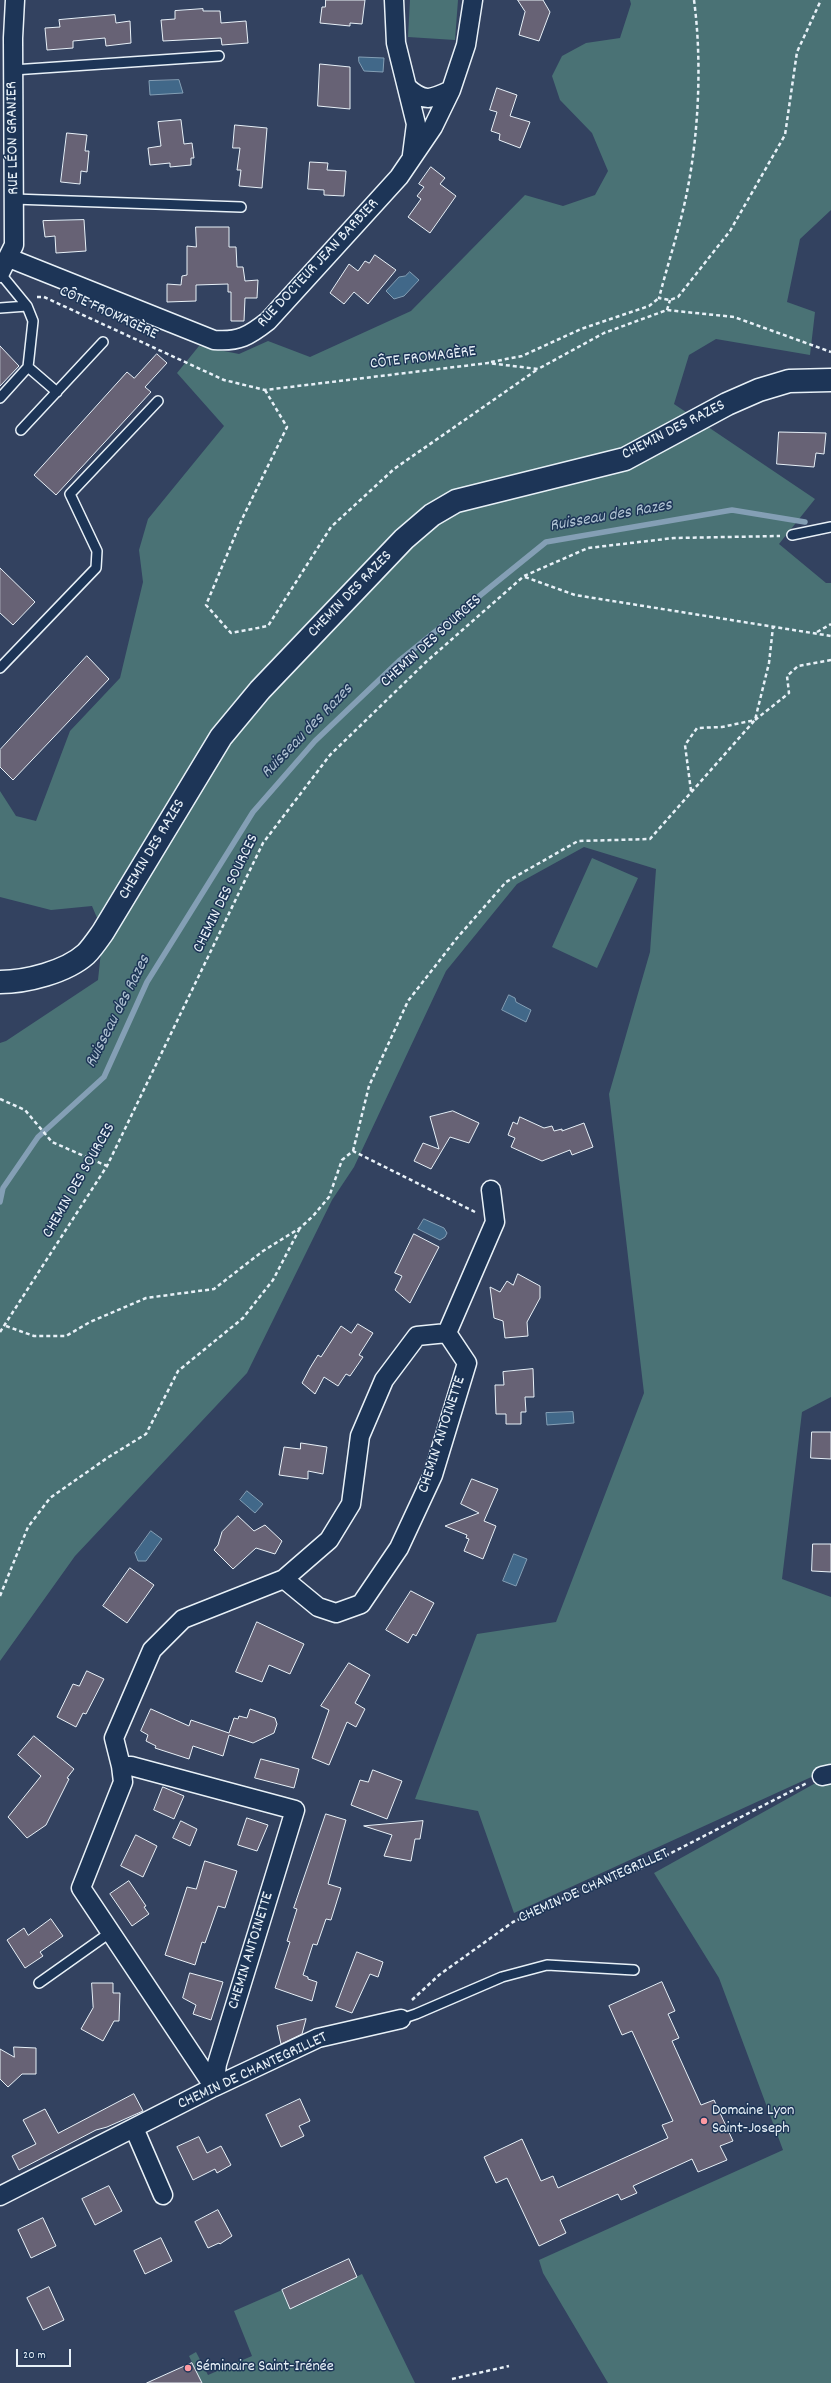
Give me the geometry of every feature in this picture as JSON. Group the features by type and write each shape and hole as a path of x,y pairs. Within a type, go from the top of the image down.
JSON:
{"street":[{"name":"RUE LÉON GRANIER","path":"0,273 9,258 14,245 13,70 15,0"},
{"name":"RUE DOCTEUR JEAN BARBIER","path":"394,0 396,43 416,124 412,158"},
{"name":"RUE DOCTEUR JEAN BARBIER","path":"9,258 214,340 231,342 252,334 268,321 399,177 433,127 452,90 466,45 473,0"},
{"path":"407,87 418,97 434,98 452,90"},
{"name":"CHEMIN DES RAZES","path":"0,982 34,979 61,968 86,954 103,932 222,737 266,684 404,539 432,515 456,501 625,459 727,404 759,390 789,382 831,380"},
{"path":"214,2087 81,1888 123,1782 121,1766 114,1738 152,1650 182,1619 284,1579 329,1540 351,1504 360,1436 384,1380 417,1336 447,1333 495,1222 491,1190"},
{"name":"CHEMIN ANTOINETTE","path":"284,1579 318,1607 336,1613 361,1604 399,1548 433,1475 467,1363 447,1333"},
{"name":"CHEMIN ANTOINETTE","path":"121,1766 132,1766 295,1810 217,2064 214,2087"},
{"name":"CHEMIN DE CHANTEGRILLET","path":"0,2196 214,2087 318,2038 401,2019"},
{"path":"134,2128 163,2195"}],"lane":[{"path":"13,70 219,56"},
{"path":"14,199 241,207"},
{"path":"0,273 27,306 33,321 28,367 0,398"},
{"path":"0,308 27,306"},
{"path":"21,430 103,342"},
{"path":"28,367 56,392"},
{"path":"0,668 96,568 98,551 70,494 158,402"},
{"path":"792,535 831,527"},
{"path":"39,1983 111,1932"},
{"path":"401,2019 423,2012 502,1977 547,1965 634,1970"}],"path":[{"path":"488,363 522,356 580,329 649,306 659,298 687,191 697,107 698,34 694,0"},
{"path":"659,298 670,300 678,297 730,231 785,135 797,52 821,0"},
{"name":"CÔTE FROMAGÈRE","path":"18,295 44,298 224,380 265,390 488,363 538,368"},
{"path":"667,310 670,300"},
{"path":"265,390 287,427 242,519 206,605 231,633 268,626 331,526 394,469 538,368 604,333 667,310 734,317 831,352"},
{"name":"CHEMIN DES SOURCES","path":"0,1332 6,1326 107,1166 263,843 330,755 427,661 524,576 588,548 674,538 792,535"},
{"path":"524,576 575,595 831,636"},
{"path":"817,633 831,624"},
{"path":"754,720 769,663 773,627"},
{"path":"6,1326 34,1336 66,1336 90,1322 146,1298 214,1289 263,1251 300,1228 329,1197 342,1160 353,1151 369,1086 408,1001 457,938 506,882 578,841 650,839 754,720 789,693 786,676 798,666 831,660"},
{"path":"691,791 685,745 697,728 722,727 754,720"},
{"path":"0,1098 25,1110 52,1142 107,1166"},
{"path":"353,1151 495,1222"},
{"path":"0,1596 28,1527 50,1498 107,1458 146,1434 178,1371 242,1318 273,1280 300,1228"},
{"name":"CHEMIN DE CHANTEGRILLET","path":"401,2019 408,2004 439,1975 513,1922 591,1885 642,1868 826,1775"},
{"path":"452,2379 509,2366"}],"green space":[{"path":"410,0 458,0 455,40 408,37"},
{"path":"630,0 831,0 831,210 800,239 787,302 815,312 810,355 716,339 689,355 674,404 815,499 779,544 826,583 831,583 831,1397 802,1412 782,1579 831,1597 831,1768 514,1913 478,1811 415,1799 477,1634 556,1622 644,1393 609,1094 650,952 656,869 584,847 517,884 446,971 354,1167 332,1200 247,1373 75,1556 0,1661 0,1043 6,1041 98,980 103,932 92,906 51,910 0,897 0,791 16,816 36,821 70,731 120,678 143,582 139,550 148,519 224,426 177,373 199,346 239,354 268,341 310,357 411,311 525,195 563,206 595,195 608,171 592,133 560,100 552,76 562,56 586,43 620,38 631,4"},
{"path":"592,858 638,878 597,968 552,947"},
{"path":"831,1778 831,2383 608,2383 543,2273 539,2260 783,2150 719,1978 654,1873 821,1780"},
{"path":"362,2274 415,2383 202,2383 189,2356 196,2352 208,2375 252,2356 234,2311 282,2290 290,2308"}],"water":[{"path":"359,57 384,58 383,72 364,71 359,62"},
{"path":"179,80 183,93 150,95 149,81"},
{"path":"410,272 419,280 404,296 394,299 386,291 399,277 405,276"},
{"path":"509,995 515,998 516,1002 531,1010 526,1022 502,1010"},
{"path":"424,1219 444,1228 447,1233 445,1237 440,1240 418,1229"},
{"path":"573,1412 574,1423 547,1425 546,1413"},
{"path":"247,1491 263,1504 255,1513 240,1500"},
{"path":"151,1531 162,1539 146,1561 138,1561 135,1553"},
{"path":"514,1554 527,1559 516,1586 503,1581"}],"building":[{"path":"326,0 365,0 362,24 350,23 350,26 320,23 322,7 325,7"},
{"path":"518,0 543,0 550,12 539,41 519,35 525,12"},
{"path":"203,9 203,11 220,11 221,23 246,21 248,43 222,45 221,38 163,41 161,20 175,19 175,11"},
{"path":"115,15 116,23 130,21 131,43 106,46 105,38 73,41 73,48 47,50 45,28 60,27 59,20"},
{"path":"320,64 350,67 350,109 318,106"},
{"path":"497,88 517,95 510,116 530,122 520,148 499,140 500,134 491,131 497,112 490,110"},
{"path":"181,120 184,144 192,143 194,158 191,158 191,165 170,167 170,163 150,165 148,148 161,146 158,122"},
{"path":"235,125 267,128 262,188 239,186 241,170 237,170 240,148 233,148"},
{"path":"67,133 87,135 85,151 89,151 87,172 81,171 80,184 61,182"},
{"path":"310,162 328,163 327,170 346,171 344,196 324,195 324,190 308,189"},
{"path":"431,167 445,178 440,184 456,196 430,233 408,217 421,199 417,196 424,187 419,184"},
{"path":"84,220 86,251 56,253 55,236 45,237 43,221"},
{"path":"196,227 229,227 229,247 236,247 237,267 243,267 245,281 258,280 257,298 245,298 244,321 231,321 231,292 228,292 228,284 196,285 196,301 167,302 167,284 181,285 182,276 187,275 187,246 196,247"},
{"path":"375,255 396,270 368,304 354,292 344,304 330,293 349,264 358,271 365,261 369,263"},
{"path":"0,346 19,366 0,386"},
{"path":"157,354 167,363 145,387 151,392 56,495 34,475 127,372 134,378"},
{"path":"779,432 826,433 824,454 816,453 814,467 777,464"},
{"path":"0,568 35,602 13,625 0,613"},
{"path":"87,656 109,679 13,780 0,767 0,750"},
{"path":"453,1111 479,1123 469,1143 450,1137 431,1169 414,1161 423,1143 439,1149 430,1117"},
{"path":"520,1117 544,1128 552,1126 554,1131 562,1129 562,1131 584,1123 593,1147 572,1155 570,1150 542,1161 511,1147 515,1138 508,1135 513,1122 517,1124"},
{"path":"414,1234 439,1247 410,1303 395,1290 402,1276 395,1273"},
{"path":"518,1274 540,1286 540,1298 527,1322 528,1336 505,1338 503,1321 494,1318 490,1287 500,1292 507,1281 513,1285"},
{"path":"358,1324 373,1333 359,1355 363,1357 350,1376 346,1374 338,1386 324,1377 315,1394 302,1383 310,1368 318,1355 321,1357 341,1326 351,1333"},
{"path":"533,1369 534,1397 525,1397 526,1412 521,1412 521,1424 506,1424 506,1414 496,1414 495,1385 504,1385 503,1372"},
{"path":"812,1432 831,1432 831,1459 811,1458"},
{"path":"301,1443 327,1447 323,1474 308,1471 308,1479 279,1475 284,1447 300,1449"},
{"path":"472,1479 498,1489 484,1521 496,1526 483,1559 464,1551 469,1539 466,1538 467,1535 445,1526 479,1513 461,1504"},
{"path":"238,1516 254,1531 265,1525 282,1541 275,1554 256,1548 233,1569 214,1550 218,1545 222,1532"},
{"path":"813,1544 831,1544 831,1572 812,1571"},
{"path":"130,1568 154,1585 127,1623 103,1606"},
{"path":"411,1591 434,1603 416,1636 413,1634 408,1643 386,1630"},
{"path":"257,1622 304,1644 290,1674 269,1665 262,1682 236,1672"},
{"path":"349,1663 370,1675 355,1703 365,1709 356,1727 347,1722 329,1765 312,1758 329,1710 321,1706"},
{"path":"87,1671 104,1679 86,1714 83,1713 76,1727 57,1717 73,1684 79,1686"},
{"path":"151,1709 189,1726 191,1720 229,1733 234,1718 238,1719 239,1716 247,1718 250,1709 275,1718 277,1724 274,1733 253,1743 229,1735 223,1756 193,1746 189,1759 155,1748 156,1746 146,1741 148,1735 141,1731"},
{"path":"34,1736 74,1769 67,1778 69,1779 46,1825 27,1838 8,1817 41,1776 18,1755"},
{"path":"261,1759 299,1769 294,1788 255,1778"},
{"path":"373,1770 402,1781 387,1819 351,1805 360,1780 368,1782"},
{"path":"163,1787 184,1796 174,1819 154,1810"},
{"path":"326,1814 346,1820 328,1884 341,1888 331,1920 326,1919 317,1945 313,1944 303,1975 308,1977 308,1979 317,1982 312,2001 275,1988 290,1942 287,1941 297,1909 294,1908"},
{"path":"247,1818 268,1825 257,1851 238,1845"},
{"path":"181,1821 197,1829 190,1846 173,1838"},
{"path":"423,1821 420,1839 415,1839 411,1861 384,1856 392,1835 364,1826"},
{"path":"136,1835 157,1846 143,1877 121,1866"},
{"path":"205,1861 237,1871 225,1908 218,1906 205,1943 202,1942 195,1965 165,1955 187,1887 196,1889"},
{"path":"129,1881 146,1906 144,1907 149,1914 132,1926 110,1894"},
{"path":"51,1919 63,1936 40,1952 43,1956 25,1968 7,1940 24,1928 28,1935"},
{"path":"357,1952 383,1962 378,1977 370,1974 352,2013 336,2007"},
{"path":"190,1973 223,1982 211,2020 193,2014 196,2005 183,1998"},
{"name":"Domaine Lyon Saint-Joseph","path":"662,1982 675,2011 668,2014 679,2038 672,2041 701,2105 714,2100 733,2141 720,2146 727,2160 698,2172 692,2159 633,2186 637,2193 621,2200 618,2194 560,2220 566,2233 539,2246 507,2178 496,2183 484,2157 522,2139 541,2181 553,2176 558,2188 668,2138 662,2125 673,2121 632,2031 622,2035 609,2006"},
{"path":"92,1983 113,1983 113,1993 120,1993 119,2021 114,2021 103,2041 81,2029 93,2008"},
{"path":"306,2019 302,2034 281,2044 277,2026"},
{"path":"14,2047 36,2048 36,2074 22,2074 8,2087 0,2079 0,2049 14,2057"},
{"path":"134,2094 143,2111 107,2127 96,2130 19,2170 12,2156 36,2144 23,2120 45,2109 58,2133"},
{"path":"300,2099 310,2121 299,2126 304,2136 281,2147 266,2115"},
{"path":"199,2137 207,2153 221,2146 231,2165 217,2173 215,2169 193,2180 177,2147"},
{"path":"109,2186 122,2211 95,2225 82,2199"},
{"path":"218,2210 232,2236 220,2244 219,2243 208,2248 195,2222"},
{"path":"43,2218 56,2246 31,2258 18,2230"},
{"path":"161,2238 172,2261 145,2274 134,2251"},
{"path":"349,2259 357,2277 290,2309 282,2290"},
{"path":"49,2287 64,2320 43,2330 27,2298"},
{"name":"Séminaire Saint-Irénée","path":"192,2363 202,2383 147,2383"}],"waterway":[{"name":"Ruisseau des Razes","path":"0,1202 3,1188 38,1137 104,1077 147,982 253,812 315,741 399,661 546,542 732,510 805,522"}],"place":[{"name":"Domaine Lyon Saint-Joseph","path":"704,2121"},
{"name":"Séminaire Saint-Irénée","path":"188,2368"}]}
